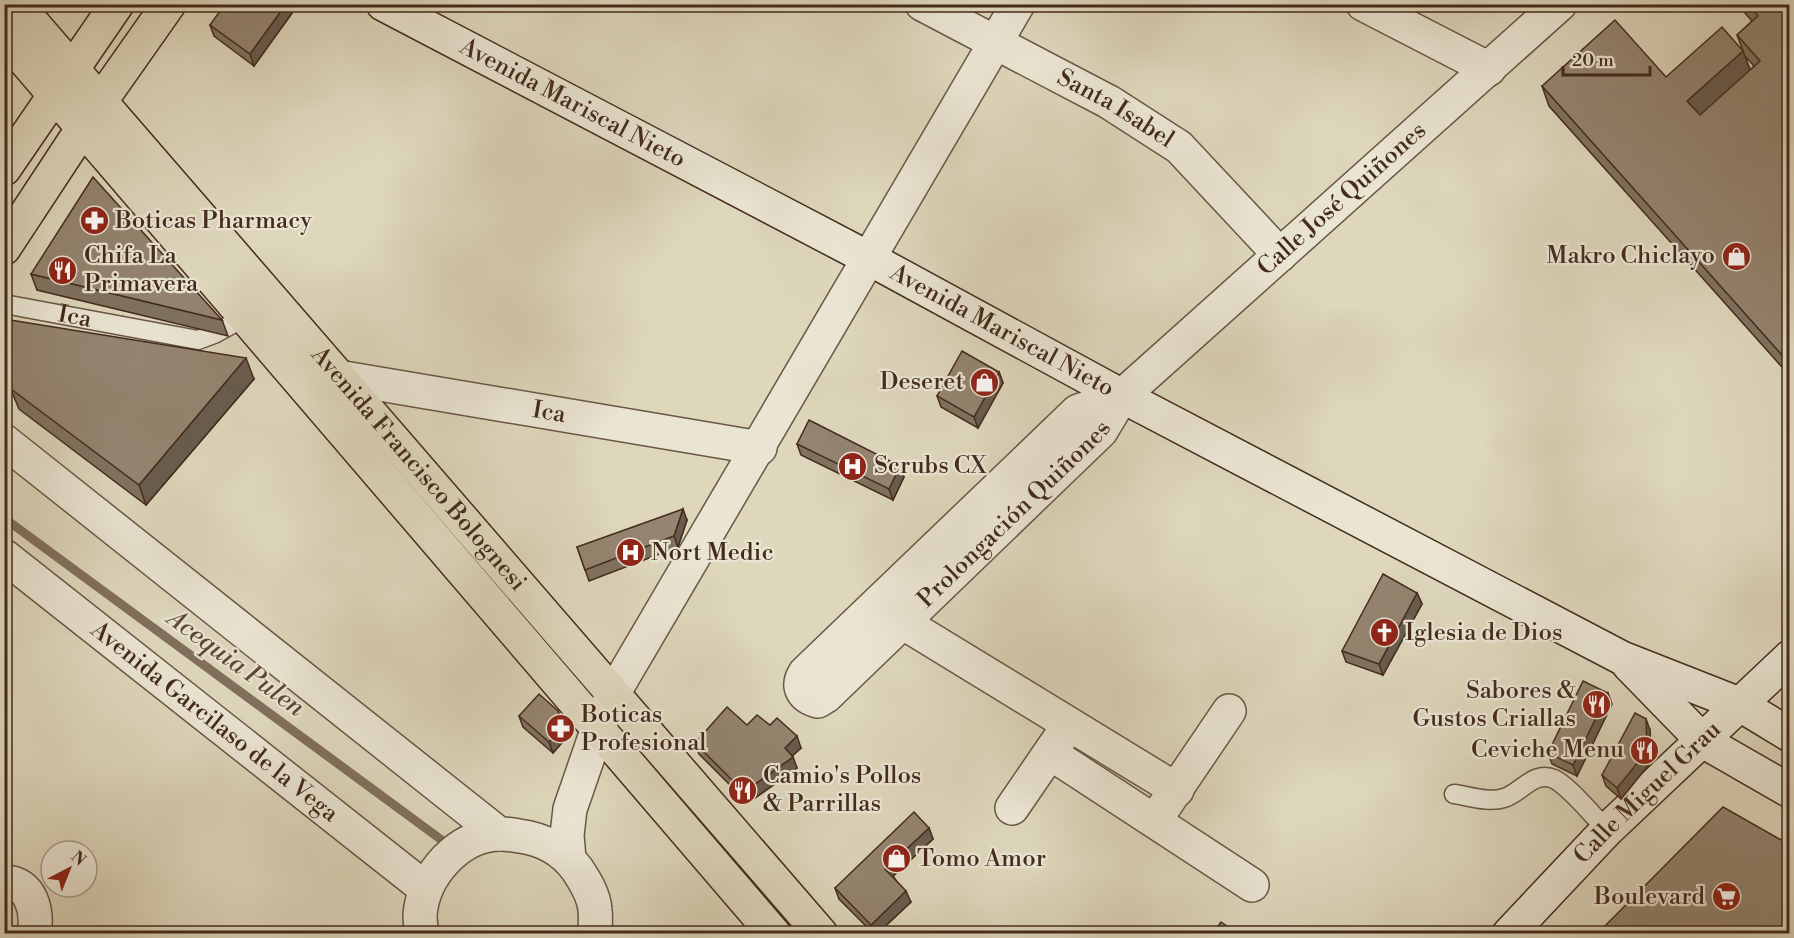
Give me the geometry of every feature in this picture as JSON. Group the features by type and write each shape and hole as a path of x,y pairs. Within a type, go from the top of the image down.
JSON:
{"main road":[{"name":"Avenida Francisco Bolognesi","path":"15,4 63,82 338,376 821,933"},
{"path":"4,169 117,4"},
{"path":"4,248 168,4"},
{"name":"Avenida Francisco Bolognesi","path":"4,36 63,82"},
{"name":"Avenida Francisco Bolognesi","path":"92,115 245,317 774,933"}],"street":[{"name":"Avenida Mariscal Nieto","path":"383,4 870,259 1122,396 1622,658 1739,704 1790,735"},
{"name":"Santa Isabel","path":"922,4 1109,102 1179,147 1280,255"},
{"path":"569,859 567,835 570,809 598,728 613,694 760,448 1018,4"},
{"path":"1363,4 1489,69"},
{"name":"Calle José Quiñones","path":"1122,396 1560,4"},
{"name":"Ica","path":"338,376 760,448"},
{"name":"Prolongación Quiñones","path":"1122,396 1101,431 826,696 818,701 804,694 800,687 805,673 1078,411 1122,396"},
{"path":"4,441 499,834"},
{"name":"Avenida Garcilaso de la Vega","path":"4,556 426,889"},
{"path":"902,622 1177,790"},
{"name":"Calle Miguel Grau","path":"1509,933 1607,830 1790,657"},
{"name":"Avenida Mariscal Nieto","path":"1622,658 1703,741 1790,791"},
{"path":"1155,821 1229,711"},
{"path":"1012,808 1069,723"},
{"path":"534,838 598,728"},
{"path":"1050,753 1252,885"},
{"path":"422,933 420,915 426,889 438,868 455,851 476,839 499,834 534,838 553,846 569,859 586,882 595,909 595,933"},
{"path":"4,882 20,885 28,893 36,916 34,933"}],"lane":[{"name":"Ica","path":"4,304 198,340 245,317"},
{"path":"1454,794 1486,799 1505,798 1537,777 1553,778 1607,830"}],"building":[{"path":"225,4 286,4 250,54 210,25"},
{"name":"Makro Chiclayo","path":"1748,4 1790,4 1790,364 1542,86 1615,20 1666,77 1722,27 1743,51 1687,101 1700,115 1760,61 1737,35 1758,16"},
{"path":"93,177 222,320 31,274"},
{"path":"4,319 246,358 139,485 11,389 4,372"},
{"path":"962,351 999,372 974,417 937,396"},
{"name":"Scrubs CX","path":"809,420 900,466 889,489 797,444"},
{"path":"683,509 674,536 585,570 577,547"},
{"name":"Iglesia de Dios","path":"1383,574 1417,593 1379,664 1342,651"},
{"path":"1583,681 1608,693 1573,765 1548,753"},
{"path":"539,694 558,711 562,727 549,742 519,716"},
{"path":"727,707 747,725 757,715 770,725 777,718 797,736 785,748 793,757 744,792 695,743"},
{"path":"1635,713 1646,719 1647,751 1617,788 1602,775"},
{"name":"Boulevard","path":"1723,807 1790,845 1790,933 1598,933"},
{"path":"914,812 929,828 885,869 906,891 871,925 835,888"},
{"path":"1221,922 1237,933 1213,933"}],"waterway":[{"name":"Acequia Pulen","path":"4,518 443,841"}],"place":[{"name":"Boticas Pharmacy","path":"94,221"},
{"name":"Makro Chiclayo","path":"1736,256"},
{"name":"Chifa La Primavera","path":"63,270"},
{"name":"Deseret","path":"985,382"},
{"name":"Scrubs CX","path":"853,466"},
{"name":"Nort Medic","path":"630,553"},
{"name":"Iglesia de Dios","path":"1384,633"},
{"name":"Sabores & Gustos Criallas","path":"1597,705"},
{"name":"Boticas Profesional","path":"560,729"},
{"name":"Ceviche Menu","path":"1645,750"},
{"name":"Camio's Pollos & Parrillas","path":"742,790"},
{"name":"Tomo Amor","path":"896,859"},
{"name":"Boulevard","path":"1726,897"}]}
